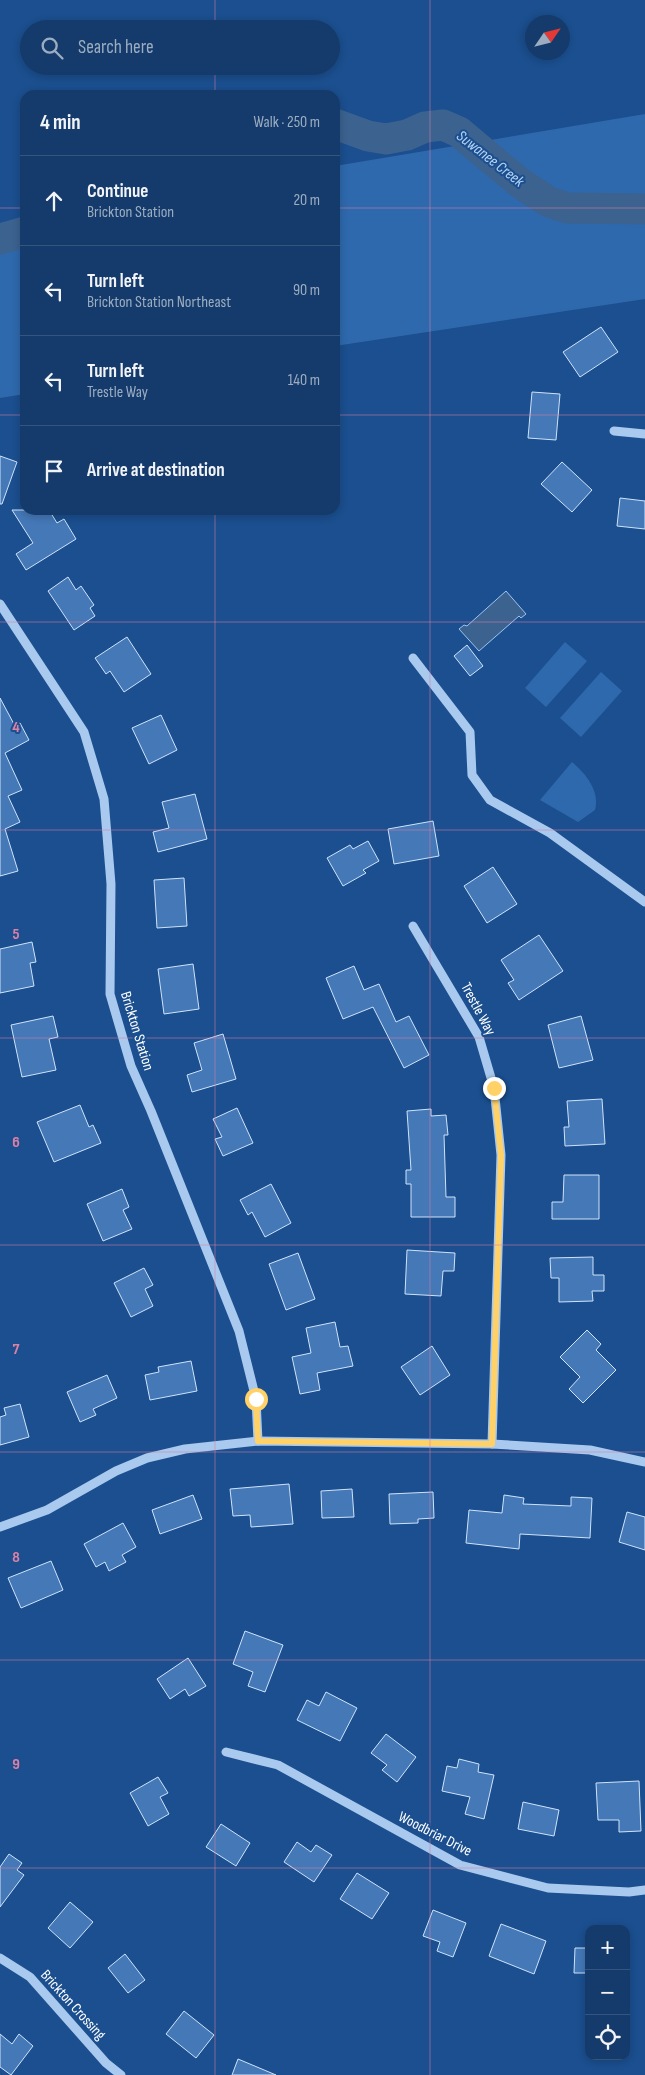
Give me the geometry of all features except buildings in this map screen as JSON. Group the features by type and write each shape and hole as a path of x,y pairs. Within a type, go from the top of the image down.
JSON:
{"street":[{"path":"614,431 645,434"},
{"name":"Brickton Station","path":"0,604 84,732 104,799 111,884 110,994 131,1066 151,1111 239,1331 256,1399 258,1441"},
{"path":"413,658 470,732 472,775 490,800 550,833 645,902"},
{"name":"Trestle Way","path":"412,926 479,1037 494,1088 501,1155 492,1444"},
{"path":"0,1527 47,1510 116,1472 147,1458 185,1450 258,1441 492,1444 590,1450 645,1462"},
{"name":"Woodbriar Drive","path":"226,1752 278,1765 460,1865 548,1888 629,1892 645,1890"},
{"name":"Brickton Crossing","path":"0,1958 30,1977 106,2063 121,2075"}],"shaded area":[{"path":"645,114 645,299 340,345 340,165"},
{"path":"20,220 20,395 0,398 0,223"},
{"path":"506,591 526,614 521,618 519,616 479,651 459,629 464,625 467,626"},
{"path":"565,642 587,661 546,707 525,688"},
{"path":"601,672 622,691 581,737 560,718"},
{"path":"572,762 591,783 596,803 595,810 578,822 540,800"}],"waterway":[{"name":"Suwanee Creek","path":"340,126 368,136 386,139 407,135 425,127 443,125 459,132 520,183 549,202 567,208 645,209"},
{"name":"Suwanee Creek","path":"0,239 20,233"}],"route":[{"path":"256,1399 258,1441 492,1444 501,1155 494,1088"}]}
